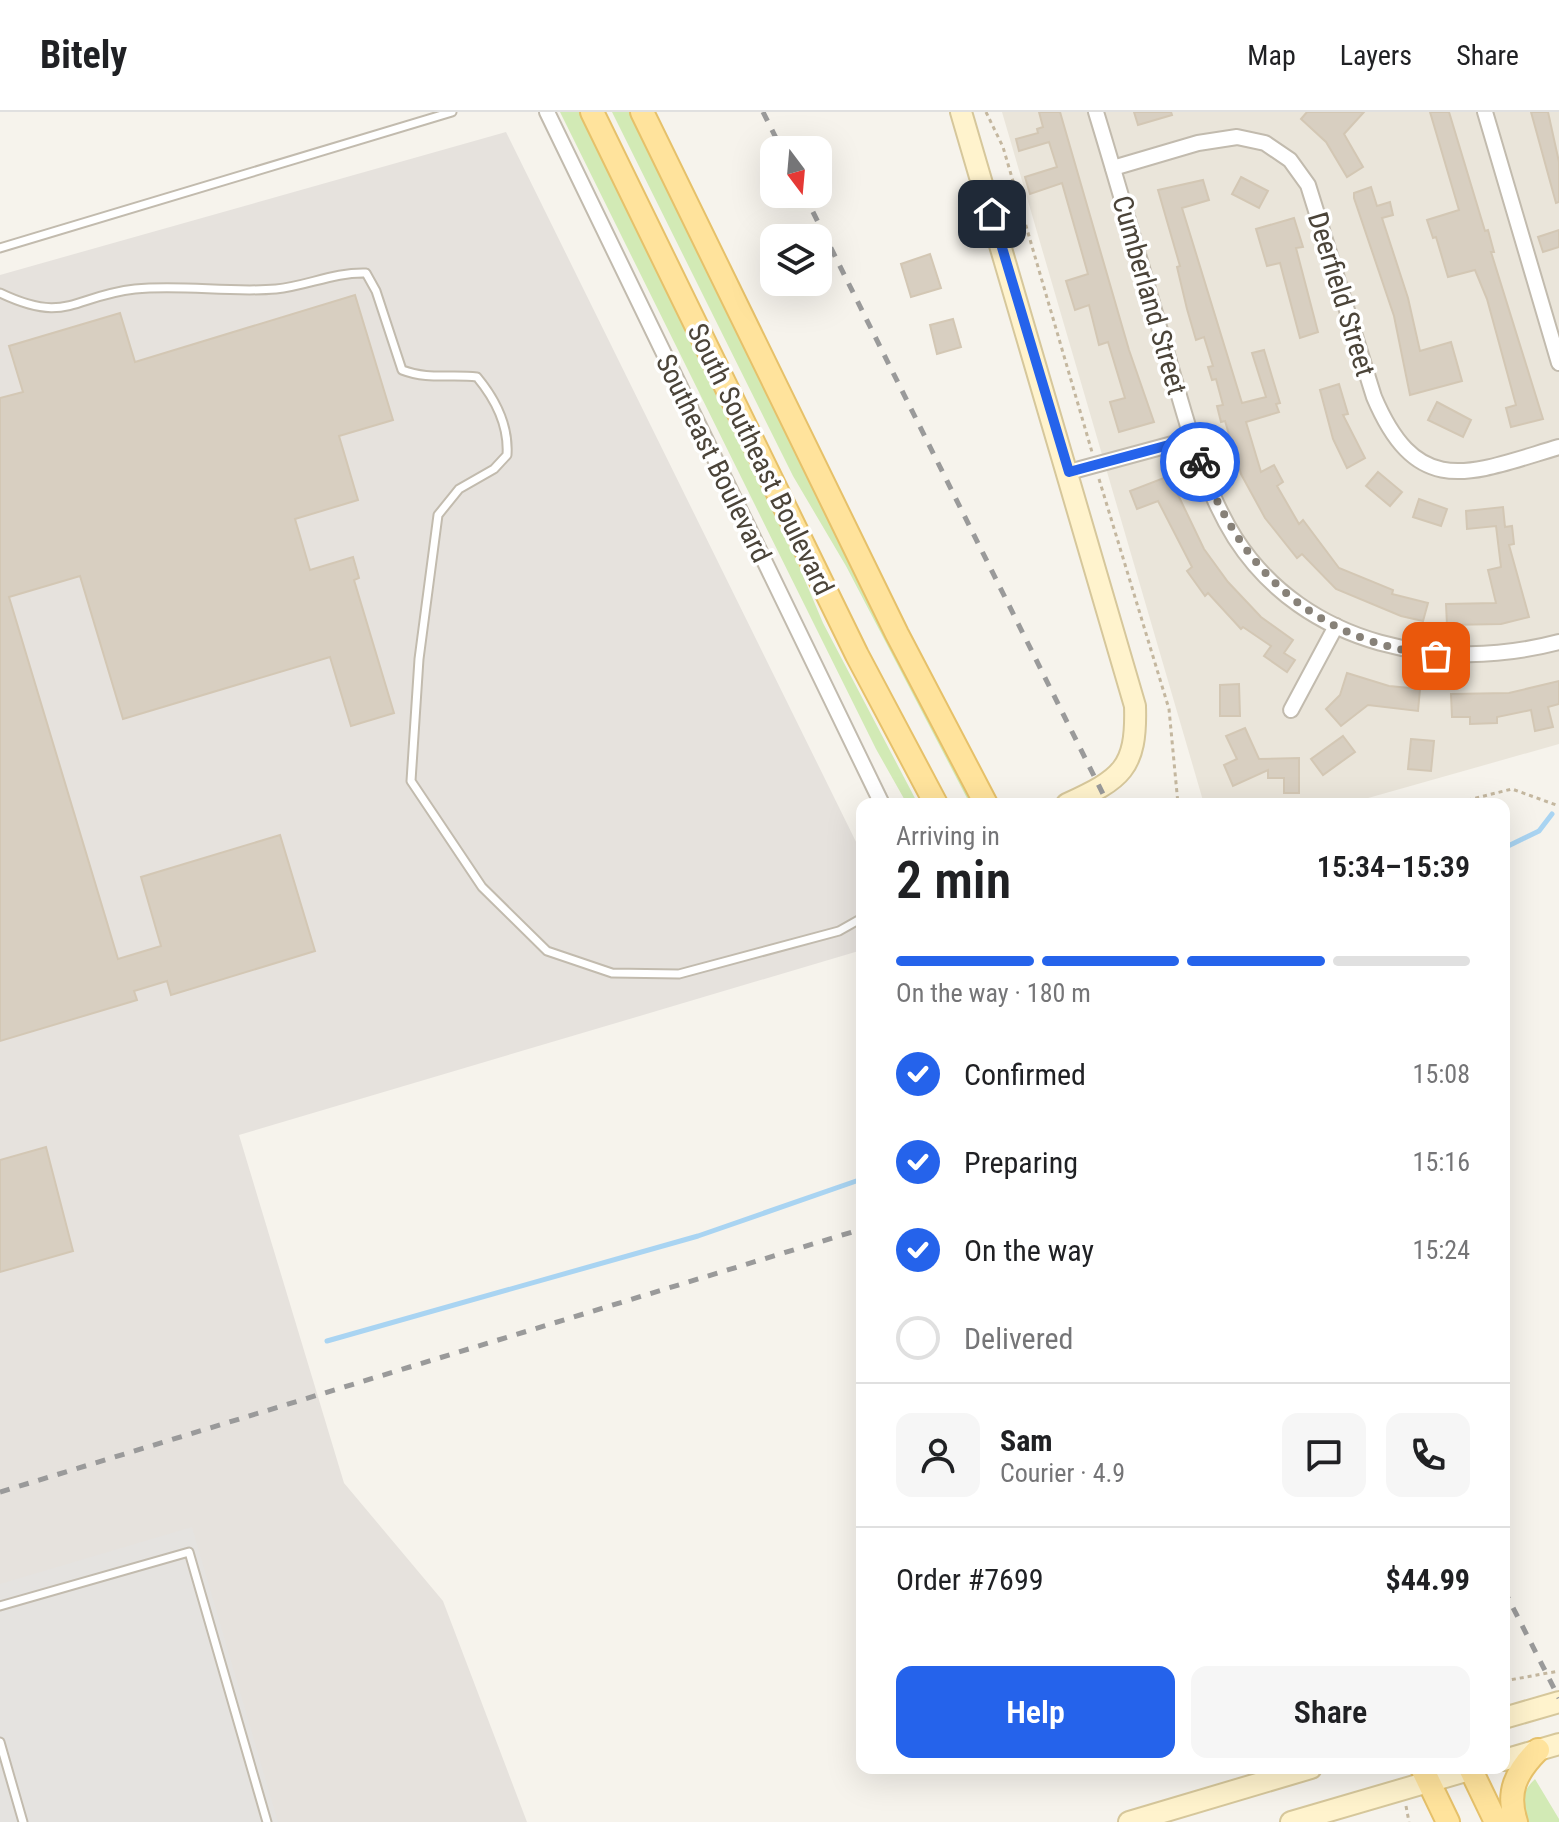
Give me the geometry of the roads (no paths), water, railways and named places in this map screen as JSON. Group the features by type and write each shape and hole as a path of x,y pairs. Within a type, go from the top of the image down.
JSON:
{"main road":[{"name":"South Southeast Boulevard","path":"592,112 857,655 933,798"},
{"name":"South Southeast Boulevard","path":"642,112 897,634 983,798"},
{"path":"1516,1822 1510,1797 1514,1780 1548,1747"},
{"path":"1474,1774 1496,1822"},
{"path":"1426,1775 1448,1822"}],"street":[{"name":"Southeast Boulevard","path":"547,112 879,798"},
{"path":"961,112 1130,683 1136,730 1129,763 1101,788 1080,798"},
{"name":"Cumberland Street","path":"1096,112 1191,439 1209,486 1243,549 1286,593 1336,626 1383,645 1436,656 1498,655 1559,642"},
{"path":"1485,112 1559,363"},
{"name":"Deerfield Street","path":"1113,168 1198,143 1237,137 1251,138 1278,151 1308,185 1374,397 1389,429 1408,452 1439,470 1459,473 1479,471 1559,447"},
{"path":"1069,472 1191,439"},
{"path":"1291,710 1336,626"},
{"path":"1510,1716 1559,1702"},
{"path":"1510,1758 1548,1747"},
{"path":"1129,1822 1291,1774"},
{"path":"1291,1822 1426,1775"}],"lane":[{"path":"0,248 452,112"},
{"path":"0,293 28,306 58,309 134,289 277,289 344,272 366,273 376,291 402,370 424,379 453,375 477,377 493,397 509,436 507,455 494,469 459,489 438,515 419,659 411,781 482,887 547,951 612,973 679,974 839,931 856,921"},
{"path":"0,1606 189,1552 267,1822"},
{"path":"0,1742 23,1822"}],"waterway":[{"path":"1510,845 1539,831 1552,814"},
{"path":"327,1341 698,1236 856,1181"}],"railway":[{"path":"763,112 775,136"},
{"path":"811,208 1105,798"},
{"path":"0,1492 856,1231"},
{"path":"1510,1602 1559,1698"}]}
